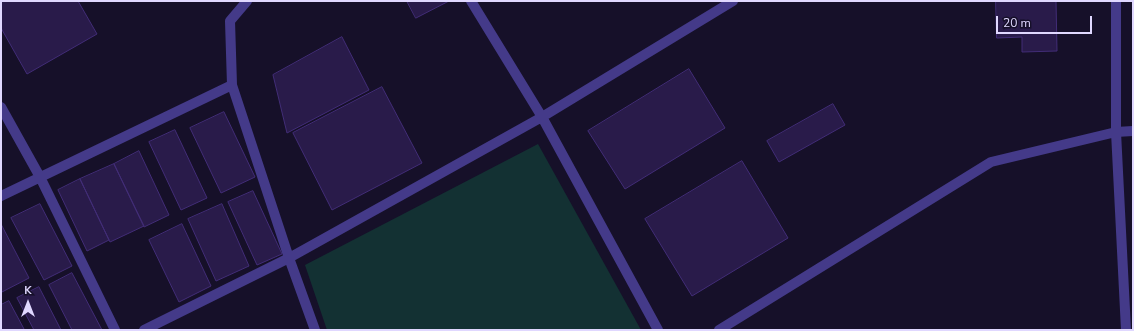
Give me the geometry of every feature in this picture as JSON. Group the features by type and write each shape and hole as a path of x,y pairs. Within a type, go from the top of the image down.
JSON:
{"street":[{"path":"247,1 230,21 232,84 289,258 315,330"},
{"path":"471,1 542,117 658,330"},
{"path":"144,330 289,258 542,117 734,1"},
{"path":"1116,1 1116,132 1126,330"},
{"path":"1,196 232,84"},
{"path":"1,107 40,177 115,330"},
{"path":"718,330 991,162 1116,132 1133,132"}],"green space":[{"path":"538,144 641,330 327,330 305,265"}],"building":[{"path":"1,1 78,1 97,34 27,74 1,28"},
{"path":"407,1 449,1 416,18"},
{"path":"996,1 1056,1 1057,51 1022,52 1022,37 997,38"},
{"path":"342,37 369,90 287,133 273,75"},
{"path":"689,69 725,128 625,189 588,131"},
{"path":"382,87 422,163 332,210 293,133"},
{"path":"833,104 845,125 779,162 767,141"},
{"path":"224,112 255,177 221,193 190,128"},
{"path":"175,130 207,198 181,210 149,142"},
{"path":"139,151 169,215 144,227 114,164"},
{"path":"742,161 788,238 692,296 645,219"},
{"path":"114,164 144,226 110,242 80,179"},
{"path":"80,179 109,240 87,251 58,190"},
{"path":"253,191 282,254 257,265 228,202"},
{"path":"40,204 72,266 44,280 11,218"},
{"path":"222,204 249,266 216,281 188,219"},
{"path":"1,224 29,278 2,292 1,289"},
{"path":"182,224 211,286 179,302 149,240"},
{"path":"72,273 102,330 72,330 49,285"},
{"path":"39,287 61,330 34,330 17,298"},
{"path":"9,301 24,329 22,330 1,330 1,305"}]}
